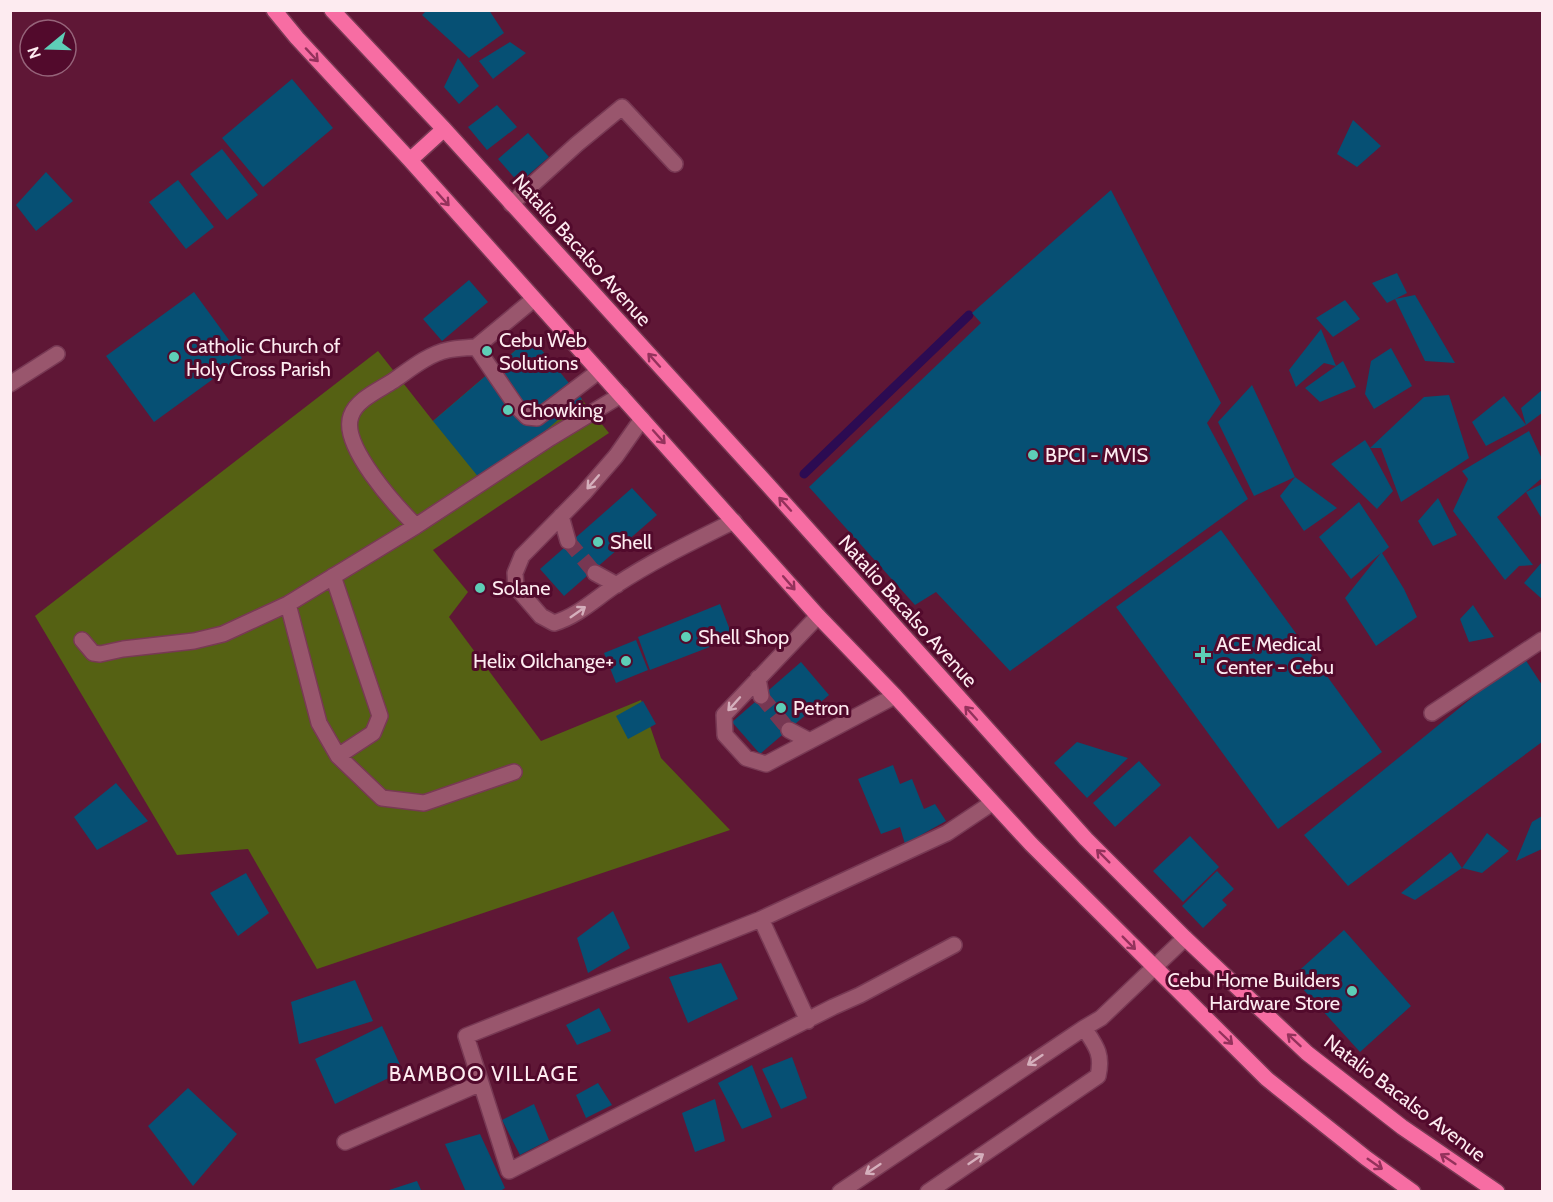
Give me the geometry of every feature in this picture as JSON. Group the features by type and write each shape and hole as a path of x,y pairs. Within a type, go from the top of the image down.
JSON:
{"main road":[{"path":"274,10 818,616 895,696 992,803 1154,968 1267,1078 1366,1158 1413,1191"},
{"name":"Natalio Bacalso Avenue","path":"333,10 768,485 1086,839 1185,938 1307,1053 1402,1127 1497,1191"},
{"path":"410,160 444,129"}],"street":[{"path":"511,204 622,106 675,164"},
{"path":"416,526 392,503 356,450 349,429 351,414 364,399 424,360 447,350 476,347 534,299"},
{"path":"476,347 527,417 537,418 599,371"},
{"path":"10,384 57,354"},
{"path":"82,640 93,653 100,654 194,641 223,633 288,604 416,526 550,438 621,395"},
{"path":"642,419 616,456 522,556 515,573 516,587 541,616 554,623 568,619 671,552 734,521"},
{"path":"561,516 568,541"},
{"path":"595,573 617,585"},
{"path":"333,576 380,716 373,733 338,756"},
{"path":"288,604 319,723 338,756 382,798 424,803 514,772"},
{"path":"818,616 724,715 725,735 746,758 766,764 895,696"},
{"path":"1432,713 1542,640"},
{"path":"758,678 761,696"},
{"path":"789,730 808,740"},
{"path":"954,945 509,1171 466,1036 761,919 947,833 992,803"},
{"path":"761,919 808,1021"},
{"path":"840,1191 1101,1018 1185,938"},
{"path":"928,1191 1098,1076 1101,1062 1097,1049 1084,1028"},
{"path":"345,1142 481,1083"}],"green space":[{"path":"531,337 609,433 433,550 468,592 449,617 541,741 641,700 661,758 730,830 317,969 248,849 177,855 35,616 378,351 433,421"}],"building":[{"path":"427,10 489,10 504,33 469,58 422,15"},
{"path":"510,42 526,53 493,79 479,61"},
{"path":"458,58 479,86 459,104 444,87"},
{"path":"292,79 333,128 263,187 222,138"},
{"path":"497,105 517,127 487,150 468,127"},
{"path":"1353,120 1381,146 1357,167 1337,154"},
{"path":"528,133 549,157 519,183 498,159"},
{"path":"222,149 258,195 227,220 190,174"},
{"path":"46,172 73,201 36,231 16,205"},
{"path":"178,180 214,227 186,249 149,202"},
{"name":"BPCI - MVIS","path":"1111,190 1221,403 1207,423 1248,499 1010,671 936,592 915,605 809,487 981,323 972,313"},
{"path":"1397,273 1407,293 1387,303 1372,283"},
{"path":"469,280 488,302 442,341 423,319"},
{"name":"Catholic Church of Holy Cross Parish","path":"194,292 242,358 154,422 106,356"},
{"path":"1415,295 1455,363 1425,361 1395,299"},
{"path":"1345,300 1360,319 1333,337 1316,318"},
{"path":"1321,329 1336,366 1324,363 1296,387 1289,370"},
{"name":"Chowking","path":"531,337 582,399 484,484 433,421"},
{"path":"1391,348 1412,386 1374,409 1365,394 1371,361"},
{"path":"1343,361 1356,387 1320,402 1305,388"},
{"path":"1252,385 1295,477 1254,496 1218,422"},
{"path":"1542,390 1542,413 1526,425 1521,408"},
{"path":"1449,395 1469,458 1401,502 1381,448 1370,448 1424,397"},
{"path":"1504,396 1526,425 1486,446 1472,422"},
{"path":"1529,431 1542,459 1542,478 1497,517 1533,565 1519,566 1505,580 1453,511 1468,479 1462,471"},
{"path":"1365,440 1393,491 1377,509 1331,464"},
{"path":"1295,477 1337,508 1304,531 1280,496"},
{"path":"1542,484 1542,519 1526,492"},
{"name":"Shell","path":"632,488 657,515 564,596 540,569"},
{"path":"1438,498 1457,535 1433,546 1418,521"},
{"path":"1359,502 1389,547 1382,553 1404,589 1417,617 1376,646 1345,598 1381,553 1351,579 1319,537"},
{"path":"1221,530 1382,752 1278,829 1116,607"},
{"path":"1542,562 1542,599 1524,583"},
{"name":"Shell Shop","path":"720,604 733,638 650,670 638,637"},
{"path":"1473,605 1494,637 1469,642 1460,619"},
{"name":"Helix Oilchange+","path":"636,640 648,670 616,683 604,653"},
{"path":"1523,656 1542,685 1542,742 1348,886 1304,835"},
{"name":"Petron","path":"801,662 829,695 760,754 732,722"},
{"path":"643,701 656,724 628,739 616,716"},
{"path":"1077,742 1128,758 1087,798 1054,763"},
{"path":"1139,761 1161,785 1115,827 1093,803"},
{"path":"893,765 900,784 912,779 924,809 935,804 946,821 905,844 900,827 881,834 858,779"},
{"path":"116,783 148,821 97,850 74,817"},
{"path":"1542,816 1542,849 1516,861 1532,822"},
{"path":"1487,833 1509,851 1482,873 1462,868"},
{"path":"1190,836 1219,867 1183,902 1153,871"},
{"path":"1451,852 1462,868 1415,900 1401,893"},
{"path":"1217,871 1234,889 1222,900 1227,905 1203,928 1182,906"},
{"path":"246,873 269,913 238,936 210,893"},
{"path":"613,911 630,948 588,973 577,938"},
{"name":"Cebu Home Builders Hardware Store","path":"1344,930 1411,1006 1360,1052 1292,977"},
{"path":"721,963 738,999 688,1023 669,977"},
{"path":"355,980 373,1021 299,1044 291,1002"},
{"path":"599,1008 611,1031 577,1045 566,1025"},
{"path":"382,1026 403,1071 335,1104 315,1059"},
{"path":"792,1057 807,1098 781,1109 762,1069"},
{"path":"752,1065 772,1117 742,1129 718,1083"},
{"path":"598,1083 612,1105 586,1118 576,1095"},
{"path":"188,1088 237,1134 193,1186 148,1126"},
{"path":"715,1099 725,1141 695,1152 682,1113"},
{"path":"534,1104 549,1140 520,1155 502,1120"},
{"path":"480,1134 505,1188 499,1192 466,1192 445,1144"},
{"path":"417,1181 422,1192 386,1192 386,1191"}],"waterway":[{"path":"804,474 969,315"}],"tunnel":[{"path":"568,541 595,573"},
{"path":"761,696 789,730"}],"place":[{"name":"Cebu Web Solutions","path":"487,351"},
{"name":"Catholic Church of Holy Cross Parish","path":"174,357"},
{"name":"Chowking","path":"508,410"},
{"name":"BPCI - MVIS","path":"1033,455"},
{"name":"Shell","path":"598,542"},
{"name":"Solane","path":"480,588"},
{"name":"Shell Shop","path":"686,637"},
{"name":"ACE Medical Center - Cebu","path":"1203,655"},
{"name":"Helix Oilchange+","path":"626,661"},
{"name":"Petron","path":"781,708"},
{"name":"Cebu Home Builders Hardware Store","path":"1352,991"}],"district":[{"name":"BAMBOO VILLAGE","path":"484,1073"}]}
